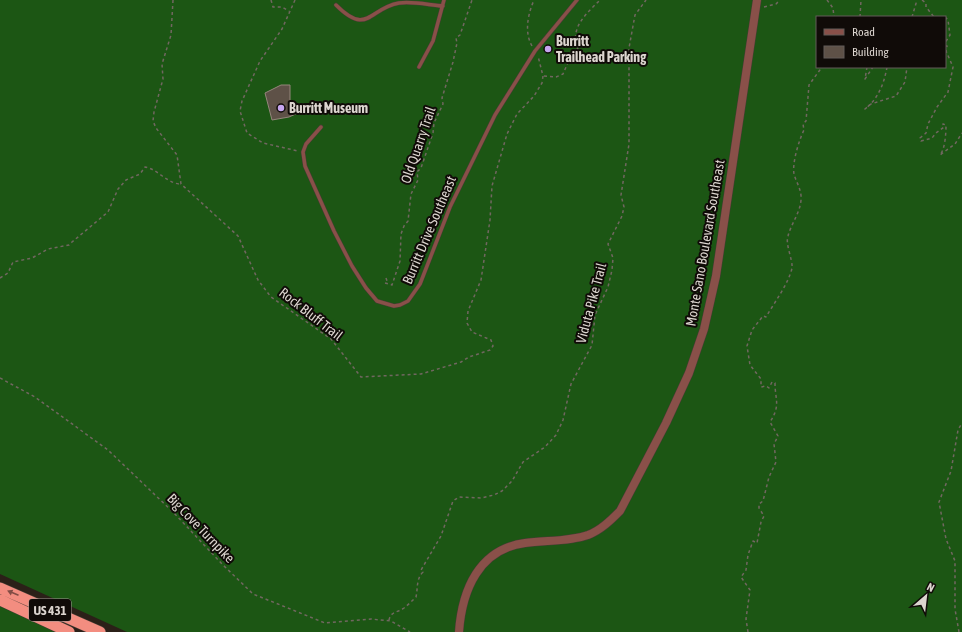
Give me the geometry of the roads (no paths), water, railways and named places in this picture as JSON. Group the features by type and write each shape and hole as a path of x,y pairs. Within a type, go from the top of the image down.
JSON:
{"highway":[{"name":"US 431","path":"0,588 100,632"},
{"name":"US 431","path":"0,600 69,632"}],"street":[{"name":"Monte Sano Boulevard Southeast","path":"459,632 472,578 485,560 497,552 513,546 524,543 579,538 590,535 604,526 620,511 666,423 697,351 704,329 716,276 757,0"}],"lane":[{"path":"419,67 433,41 444,0"},
{"name":"Burritt Drive Southeast","path":"321,127 306,144 303,152 305,166 334,232 362,282 377,301 394,306 400,305 408,301 420,284 450,207 466,171 499,109 535,51 578,0"},
{"path":"336,5 345,14 355,19 365,20 390,5 399,3 443,6"}],"place":[{"name":"Burritt Trailhead Parking","path":"548,49"},
{"name":"Burritt Museum","path":"281,108"}]}
